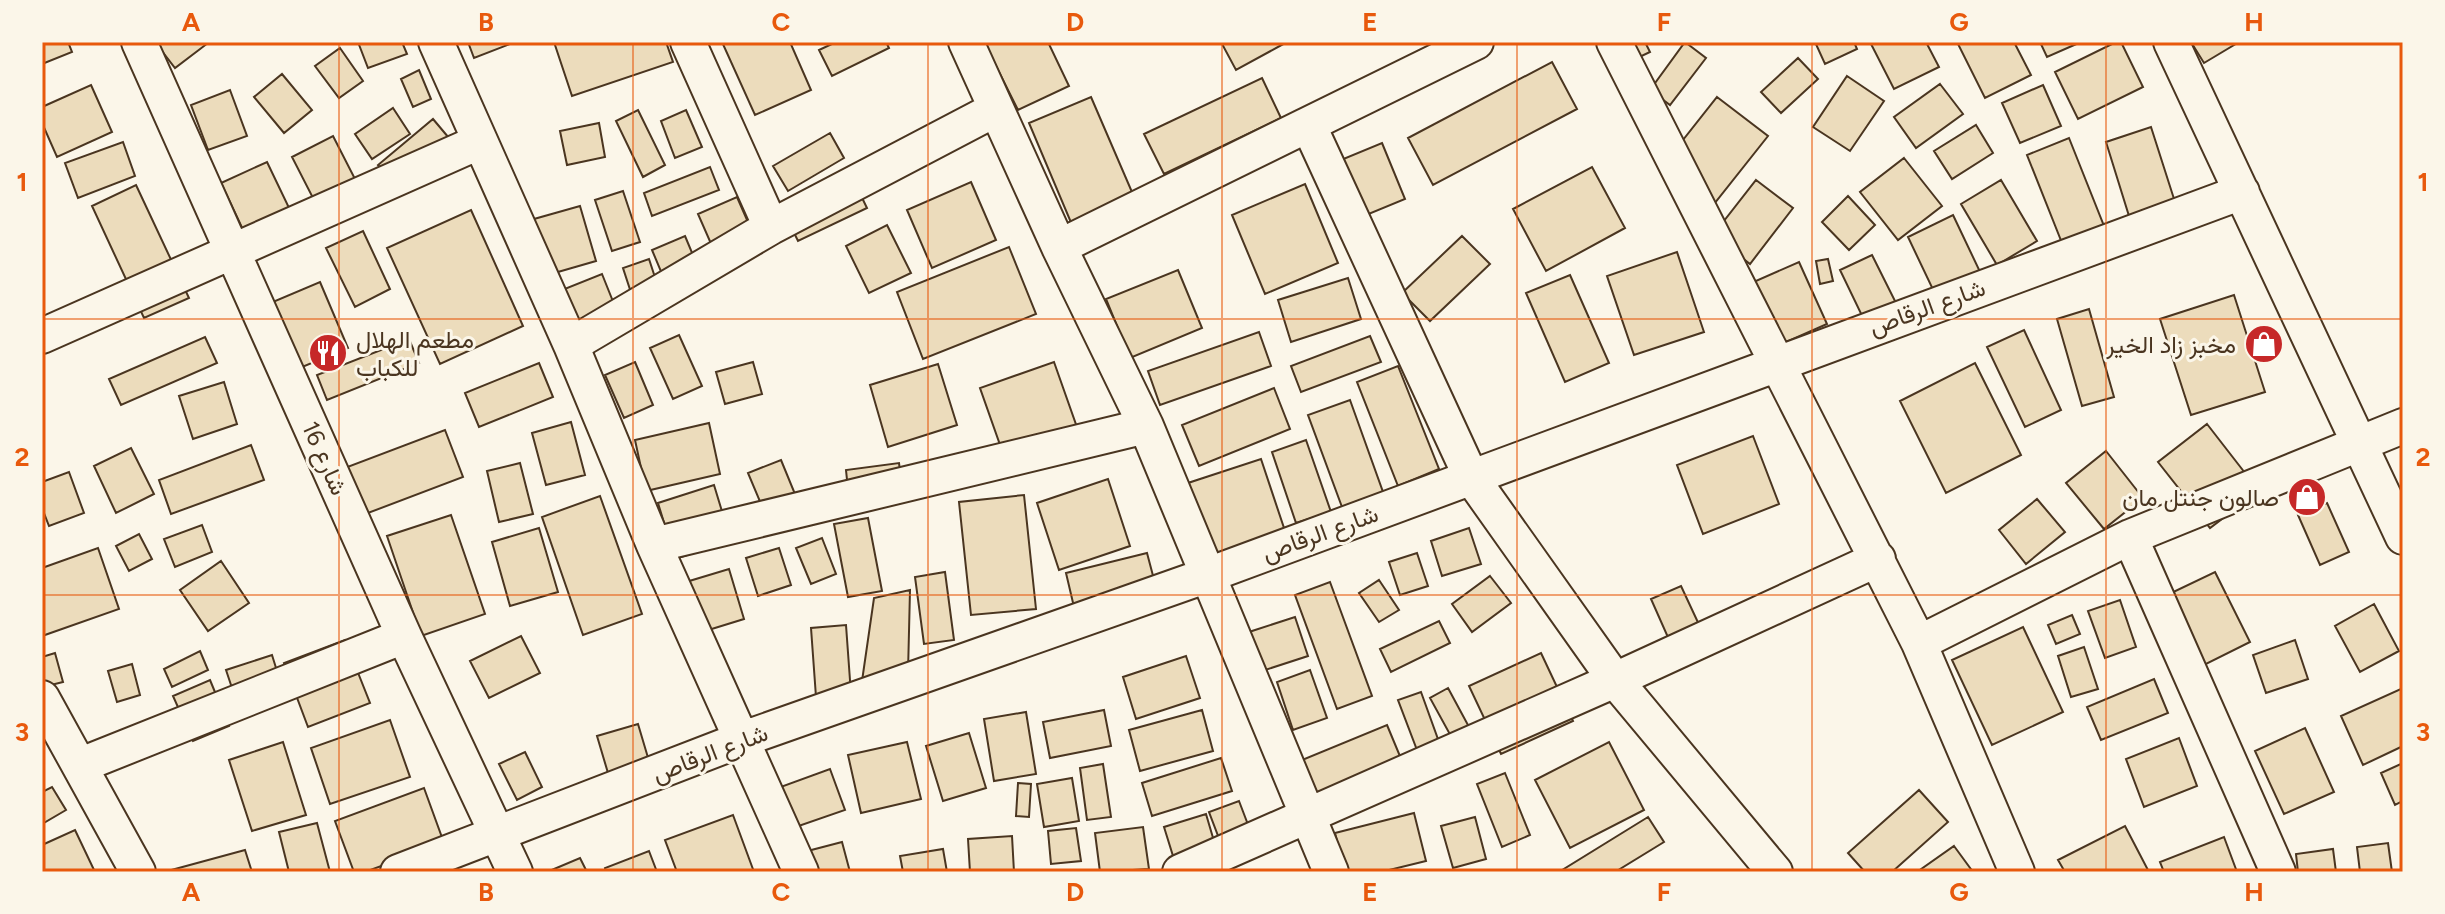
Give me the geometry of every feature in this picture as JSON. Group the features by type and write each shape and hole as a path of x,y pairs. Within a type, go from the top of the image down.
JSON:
{"street":[{"name":"شارع 16","path":"139,42 404,636 515,872"},
{"path":"436,42 571,345 654,545 801,872"},
{"path":"688,42 771,227"},
{"path":"966,42 1059,247 1146,426 1331,872"},
{"path":"1059,247 1476,42"},
{"path":"1614,42 1919,643 2017,872"},
{"path":"2171,42 2403,537"},
{"path":"571,345 771,227 996,109"},
{"path":"1309,126 1471,477 1615,680 1775,872"},
{"path":"42,336 479,142"},
{"name":"شارع الرقاص","path":"398,872 740,740 1208,575 2242,192"},
{"path":"654,545 1146,426"},
{"path":"1919,643 2130,537 2403,426"},
{"path":"2130,537 2278,872"},
{"path":"1180,872 1615,680 1878,559"},
{"path":"81,765 404,636"},
{"path":"42,698 138,872"}],"building":[{"path":"42,42 68,42 72,52 42,64"},
{"path":"155,42 207,42 208,43 175,68"},
{"path":"358,42 402,42 407,54 368,68"},
{"path":"468,42 515,42 474,58"},
{"path":"554,42 666,42 673,62 572,96"},
{"path":"722,42 790,42 811,90 755,115"},
{"path":"836,42 886,42 889,48 832,76 819,50"},
{"path":"984,42 1048,42 1069,86 1018,110"},
{"path":"1221,42 1287,42 1236,70"},
{"path":"1620,42 1645,42 1650,52 1629,62"},
{"path":"1685,42 1706,58 1670,105 1650,90"},
{"path":"1815,42 1854,42 1857,49 1825,64"},
{"path":"1870,42 1926,42 1939,67 1894,89"},
{"path":"2014,42 2031,75 1985,98 1958,44"},
{"path":"2040,42 2081,42 2047,57"},
{"path":"2121,42 2143,87 2078,119 2055,72"},
{"path":"2191,42 2239,42 2204,63"},
{"path":"340,48 363,81 339,98 315,66"},
{"path":"1798,58 1818,79 1781,113 1761,92"},
{"path":"1552,62 1577,109 1433,185 1408,138"},
{"path":"419,70 431,99 413,107 401,79"},
{"path":"282,74 312,110 284,133 254,97"},
{"path":"1847,76 1884,101 1850,151 1813,127"},
{"path":"1262,78 1281,118 1164,174 1144,134"},
{"path":"1940,84 1963,114 1916,148 1894,117"},
{"path":"91,85 112,132 57,157 42,123 42,107"},
{"path":"2043,85 2061,126 2020,143 2002,103"},
{"path":"230,90 247,136 208,150 191,105"},
{"path":"1091,97 1138,206 1075,232 1029,123"},
{"path":"1717,97 1768,136 1714,204 1664,164"},
{"path":"393,108 410,134 372,159 355,134"},
{"path":"638,110 665,165 643,177 616,121"},
{"path":"686,110 702,147 675,158 661,121"},
{"path":"433,119 454,144 399,190 378,165"},
{"path":"599,123 605,157 567,165 560,131"},
{"path":"1976,125 1993,153 1952,179 1934,151"},
{"path":"2151,127 2175,202 2129,216 2106,142"},
{"path":"830,133 844,158 788,191 773,166"},
{"path":"333,136 355,179 314,200 292,157"},
{"path":"2069,138 2104,226 2062,243 2027,155"},
{"path":"123,142 135,176 78,198 65,163"},
{"path":"1382,143 1405,199 1359,218 1336,162"},
{"path":"1904,158 1942,206 1898,240 1860,192"},
{"path":"267,162 291,212 245,234 221,183"},
{"path":"710,167 719,190 652,216 644,193"},
{"path":"1592,167 1625,228 1546,271 1513,209"},
{"path":"851,175 867,208 798,241 782,208"},
{"path":"1756,180 1793,208 1750,264 1713,235"},
{"path":"2001,180 2037,241 1997,265 1961,204"},
{"path":"971,182 996,240 932,268 907,210"},
{"path":"1305,184 1338,263 1265,294 1232,215"},
{"path":"136,185 189,298 144,318 92,206"},
{"path":"623,191 640,242 612,251 595,200"},
{"path":"1848,196 1875,225 1849,250 1822,222"},
{"path":"737,197 751,229 712,246 698,214"},
{"path":"580,206 596,261 551,274 534,219"},
{"path":"471,210 523,326 440,364 387,248"},
{"path":"1953,215 1982,276 1937,298 1908,237"},
{"path":"887,225 911,273 869,293 846,246"},
{"path":"363,231 390,289 355,307 326,248"},
{"path":"685,236 703,279 670,293 652,250"},
{"path":"1462,236 1490,264 1430,321 1402,293"},
{"path":"1009,247 1036,314 923,359 897,292"},
{"path":"1677,252 1704,332 1634,355 1607,276"},
{"path":"1872,255 1899,309 1866,324 1840,270"},
{"path":"649,259 664,305 638,314 623,268"},
{"path":"1828,259 1833,281 1820,284 1816,261"},
{"path":"1799,262 1827,324 1777,346 1749,284"},
{"path":"1178,270 1202,328 1130,358 1106,299"},
{"path":"602,274 624,329 584,345 562,290"},
{"path":"1570,275 1609,363 1565,382 1526,293"},
{"path":"1348,278 1361,319 1291,342 1278,300"},
{"path":"320,282 348,348 295,370 268,304"},
{"path":"2234,295 2265,392 2191,415 2160,319"},
{"path":"2089,309 2114,397 2082,406 2057,319"},
{"path":"2024,330 2061,410 2025,427 1987,347"},
{"path":"1259,332 1271,366 1160,405 1148,371"},
{"path":"679,335 702,386 673,399 650,348"},
{"path":"1370,336 1381,362 1301,392 1291,366"},
{"path":"205,337 217,363 121,405 109,379"},
{"path":"409,339 419,363 327,400 317,375"},
{"path":"635,362 653,405 624,418 605,375"},
{"path":"753,362 762,394 725,404 716,372"},
{"path":"1054,362 1085,450 1011,476 980,388"},
{"path":"539,363 553,397 479,427 465,393"},
{"path":"1975,363 2021,455 1946,493 1900,401"},
{"path":"938,364 957,425 888,447 870,385"},
{"path":"1398,366 1439,469 1398,486 1357,382"},
{"path":"224,382 237,424 193,439 179,396"},
{"path":"1274,388 1290,429 1199,466 1182,425"},
{"path":"1350,400 1383,492 1342,507 1308,415"},
{"path":"571,422 585,475 546,485 532,433"},
{"path":"709,423 720,474 646,491 635,440"},
{"path":"2207,424 2259,491 2210,528 2158,462"},
{"path":"445,430 463,477 360,516 342,469"},
{"path":"1753,436 1779,504 1703,534 1677,465"},
{"path":"1306,440 1331,512 1296,523 1272,452"},
{"path":"251,445 264,480 171,514 159,480"},
{"path":"131,448 154,494 116,513 94,466"},
{"path":"2106,451 2143,498 2104,529 2066,483"},
{"path":"1261,459 1286,534 1214,559 1188,483"},
{"path":"781,460 804,516 772,530 748,473"},
{"path":"520,463 533,514 499,522 487,471"},
{"path":"899,463 903,493 849,499 846,470"},
{"path":"69,472 84,513 49,526 42,508 42,482"},
{"path":"1108,479 1130,546 1059,570 1037,503"},
{"path":"714,485 731,541 675,559 658,503"},
{"path":"1024,495 1036,609 971,615 959,502"},
{"path":"600,496 642,614 583,635 542,517"},
{"path":"2037,499 2065,532 2026,564 1999,530"},
{"path":"2327,503 2349,552 2320,565 2298,515"},
{"path":"451,515 485,614 421,636 387,536"},
{"path":"868,518 882,591 848,597 834,524"},
{"path":"202,525 212,552 175,567 164,539"},
{"path":"539,528 558,592 510,606 492,542"},
{"path":"1469,528 1481,564 1442,576 1431,541"},
{"path":"139,534 152,559 129,571 116,546"},
{"path":"822,538 836,574 811,584 796,548"},
{"path":"98,548 119,609 42,636 42,568"},
{"path":"779,548 791,585 758,596 746,558"},
{"path":"1147,553 1156,587 1074,607 1066,573"},
{"path":"1417,553 1428,586 1400,595 1389,562"},
{"path":"221,561 249,603 208,631 180,590"},
{"path":"729,569 744,619 702,632 686,582"},
{"path":"945,572 954,640 924,644 915,577"},
{"path":"2215,572 2250,642 2202,666 2167,595"},
{"path":"1490,576 1511,603 1472,632 1452,604"},
{"path":"1379,580 1399,610 1379,622 1359,593"},
{"path":"1330,582 1372,696 1337,709 1295,595"},
{"path":"1681,586 1709,646 1678,660 1651,599"},
{"path":"910,590 908,673 862,681 874,598"},
{"path":"2120,600 2136,647 2105,658 2088,611"},
{"path":"2374,604 2399,651 2360,672 2335,626"},
{"path":"2072,615 2080,634 2056,644 2048,625"},
{"path":"1295,617 1308,656 1262,671 1249,632"},
{"path":"1439,621 1450,643 1391,672 1380,649"},
{"path":"846,625 851,694 816,697 811,628"},
{"path":"2023,627 2063,712 1992,745 1952,660"},
{"path":"521,636 540,673 489,698 470,661"},
{"path":"345,640 370,703 308,727 284,663"},
{"path":"2295,640 2308,679 2266,693 2253,655"},
{"path":"2084,647 2098,689 2071,697 2058,656"},
{"path":"200,651 208,670 172,687 164,669"},
{"path":"55,653 63,682 43,687 42,657"},
{"path":"1541,653 1573,721 1501,754 1469,686"},
{"path":"272,655 286,700 241,715 226,670"},
{"path":"1186,656 1200,698 1136,719 1123,677"},
{"path":"132,664 140,695 117,702 108,671"},
{"path":"1310,670 1327,718 1293,730 1277,682"},
{"path":"2154,679 2168,713 2101,740 2087,707"},
{"path":"210,680 229,726 193,741 173,696"},
{"path":"1448,688 1482,751 1464,760 1430,698"},
{"path":"2403,688 2403,746 2363,765 2341,716"},
{"path":"1421,692 1439,742 1417,750 1398,700"},
{"path":"1104,710 1111,746 1050,758 1043,722"},
{"path":"1202,710 1213,751 1140,771 1129,730"},
{"path":"1026,712 1036,774 994,781 984,719"},
{"path":"390,720 410,777 330,804 311,748"},
{"path":"638,724 649,761 608,773 597,736"},
{"path":"1387,725 1402,761 1317,796 1302,760"},
{"path":"2305,728 2334,792 2284,814 2255,751"},
{"path":"969,733 986,788 943,801 926,746"},
{"path":"2179,738 2197,786 2144,807 2126,759"},
{"path":"283,742 306,815 252,831 229,760"},
{"path":"907,742 921,799 861,813 848,755"},
{"path":"1609,742 1644,810 1570,848 1535,780"},
{"path":"525,752 542,787 517,800 499,764"},
{"path":"1221,758 1232,791 1152,816 1142,783"},
{"path":"2403,763 2403,801 2395,805 2381,773"},
{"path":"1103,764 1111,817 1087,820 1080,768"},
{"path":"830,769 845,810 790,829 775,789"},
{"path":"1505,773 1530,835 1502,847 1477,784"},
{"path":"1072,778 1079,821 1044,827 1037,784"},
{"path":"1018,783 1031,784 1029,817 1016,816"},
{"path":"52,787 66,810 42,824 42,792"},
{"path":"424,788 444,843 365,872 354,872 335,821"},
{"path":"1919,790 1948,822 1892,872 1865,872 1848,853"},
{"path":"1239,801 1258,851 1228,862 1209,812"},
{"path":"1414,813 1426,861 1381,872 1345,872 1335,833"},
{"path":"1206,814 1221,865 1178,872 1164,827"},
{"path":"733,815 754,872 677,872 665,840"},
{"path":"1475,817 1486,859 1453,868 1441,826"},
{"path":"1648,817 1664,842 1615,872 1559,872"},
{"path":"317,823 330,872 289,872 279,832"},
{"path":"2125,826 2149,872 2065,872 2058,860"},
{"path":"1143,827 1149,869 1100,872 1095,833"},
{"path":"1076,828 1081,861 1051,864 1048,831"},
{"path":"75,830 95,872 42,872 42,845"},
{"path":"1012,836 1014,872 970,872 968,839"},
{"path":"2224,837 2237,872 2164,872 2160,862"},
{"path":"842,842 850,872 801,872 796,854"},
{"path":"2388,843 2392,872 2360,872 2357,847"},
{"path":"1954,846 1973,872 1917,872"},
{"path":"943,849 947,872 903,872 900,856"},
{"path":"2333,849 2336,872 2298,872 2296,854"},
{"path":"245,850 252,872 164,872"},
{"path":"649,851 657,872 606,872 605,868"},
{"path":"580,858 587,872 547,872"}],"place":[{"name":"مخبز زاد الخير","path":"2264,344"},
{"name":"مطعم الهلال للكباب","path":"328,353"},
{"name":"صالون جنتل مان","path":"2307,497"}]}
